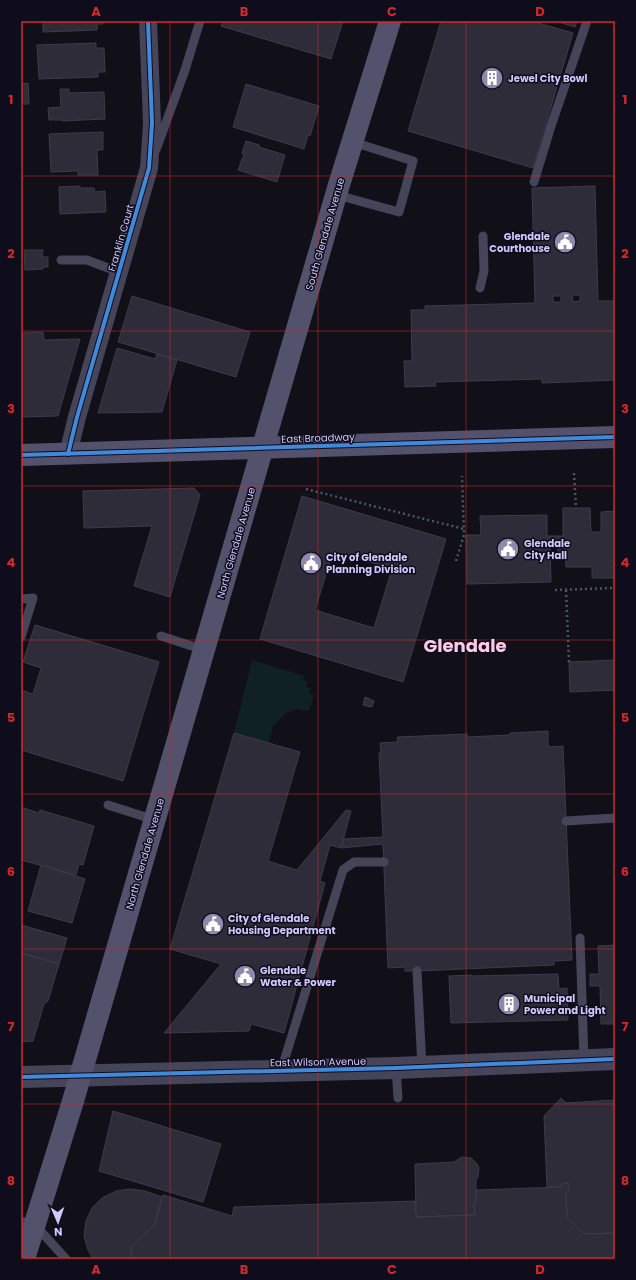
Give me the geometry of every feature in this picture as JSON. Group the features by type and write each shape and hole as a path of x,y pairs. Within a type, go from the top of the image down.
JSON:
{"main road":[{"name":"South Glendale Avenue","path":"263,448 336,195 390,21"},
{"name":"East Broadway","path":"21,455 615,437"},
{"name":"North Glendale Avenue","path":"24,1259 28,1223 81,1076 263,448"}],"street":[{"name":"Franklin Court","path":"68,454 79,410 149,168 152,123 148,21"},
{"name":"East Wilson Avenue","path":"21,1077 396,1068 615,1059"}],"lane":[{"path":"149,168 185,70 200,21"},
{"path":"534,182 551,126 587,21"},
{"path":"336,195 399,212 413,161 352,142"},
{"path":"480,288 484,272 483,236"},
{"path":"61,260 87,260 108,268 120,270"},
{"path":"21,599 33,598 21,637"},
{"path":"161,636 205,650"},
{"path":"108,805 155,820"},
{"path":"566,821 615,818"},
{"path":"281,1071 343,870 354,862 384,862"},
{"path":"580,938 584,1061"},
{"path":"417,971 422,1067"},
{"path":"396,1068 398,1098"},
{"path":"28,1223 66,1259"}],"path":[{"path":"574,473 576,508"},
{"path":"456,561 464,535 462,476"},
{"path":"306,489 464,529"},
{"path":"554,590 615,588"},
{"path":"566,590 569,662"}],"shaded area":[{"path":"252,660 304,676 303,680 308,682 306,687 311,688 309,693 314,695 309,711 297,709 285,714 273,726 269,743 234,733"}],"building":[{"path":"43,21 103,21 103,24 97,24 97,30 43,32"},
{"path":"223,21 343,21 331,59 221,26"},
{"name":"Jewel City Bowl","path":"441,21 531,21 573,33 533,168 408,131"},
{"path":"555,21 577,21 575,27"},
{"path":"96,43 96,48 104,48 105,72 98,72 98,77 39,79 37,45"},
{"path":"28,83 29,104 21,104 21,84"},
{"path":"246,84 319,106 310,136 308,135 304,149 233,127"},
{"path":"60,89 69,89 69,93 104,92 105,119 62,121 49,120 48,108 61,107"},
{"path":"103,132 103,150 97,150 98,175 78,175 78,171 51,172 49,134"},
{"path":"246,141 259,145 259,147 285,155 277,182 238,170 244,154 242,153"},
{"path":"80,186 80,188 94,188 95,192 105,191 106,212 60,214 59,187"},
{"name":"Glendale Courthouse","path":"595,186 598,301 615,301 615,380 542,383 542,379 435,382 436,386 405,387 404,361 412,361 411,310 425,310 425,306 535,303 532,188","holes":["572,295 580,295 580,301 573,302","553,296 561,296 561,302 553,302"]},
{"path":"24,250 43,250 42,257 48,257 48,267 43,267 43,269 25,270"},
{"path":"132,296 250,332 236,377 118,342"},
{"path":"43,332 44,340 80,339 58,416 21,417 21,333"},
{"path":"117,348 155,359 157,354 177,360 162,412 98,413"},
{"path":"194,488 200,495 170,597 134,586 152,526 84,528 83,491"},
{"path":"302,496 446,539 403,682 260,639","holes":["333,551 392,569 374,628 315,610"]},
{"name":"Glendale City Hall","path":"563,508 590,508 591,532 601,532 601,512 615,511 615,578 592,578 592,567 566,567 565,553 558,553 558,545 550,545 551,582 467,584 466,535 481,535 480,516 547,515 547,536 563,536"},
{"path":"35,625 159,662 123,781 21,750 21,690 33,694 41,668 23,662"},
{"path":"615,660 615,690 570,692 569,662"},
{"path":"365,697 374,701 372,707 363,705"},
{"path":"548,731 548,747 563,746 572,960 554,961 554,965 417,971 405,971 405,967 388,968 383,844 341,848 344,839 383,837 379,753 381,753 380,743 398,742 397,737 467,734 467,737"},
{"path":"234,733 300,752 268,861 297,870 346,810 351,811 341,848 330,845 320,881 325,883 284,1033 251,1024 249,1031 164,1033 221,964 170,949"},
{"path":"21,807 39,813 40,810 94,826 83,865 79,864 76,875 21,860"},
{"path":"41,865 85,879 72,923 28,911"},
{"path":"21,925 67,938 59,964 21,953"},
{"path":"615,945 615,1024 601,1024 600,986 590,986 590,974 599,974 598,946"},
{"path":"21,953 59,964 48,1001 44,1004 33,1041 21,1042"},
{"name":"Municipal Power and Light","path":"558,974 559,989 567,988 568,1020 451,1023 449,976"},
{"path":"561,1098 566,1103 615,1100 615,1233 584,1234 567,1217 566,1193 569,1190 568,1183 562,1184 562,1187 547,1187 544,1116"},
{"path":"113,1111 221,1144 203,1202 99,1171"},
{"path":"462,1157 471,1158 479,1168 478,1177 476,1180 476,1202 474,1202 475,1215 416,1217 415,1164 454,1162"},
{"path":"568,1183 569,1190 566,1193 567,1217 584,1234 615,1233 615,1259 132,1259 131,1247 155,1224 163,1195 232,1216 234,1207 415,1201 416,1217 475,1215 474,1202 476,1202 476,1190 562,1187 562,1184"},
{"path":"130,1189 145,1191 162,1197 155,1224 131,1247 132,1259 93,1259 88,1250 84,1236 86,1221 92,1208 102,1198 116,1191"}],"cycle path":[{"path":"68,454 77,417 149,168 152,123 148,21"},
{"path":"21,455 615,437"},
{"path":"21,1077 396,1068 615,1059"}],"place":[{"name":"Jewel City Bowl","path":"492,78"},
{"name":"Glendale Courthouse","path":"565,242"},
{"name":"Glendale City Hall","path":"508,549"},
{"name":"City of Glendale Planning Division","path":"311,563"},
{"name":"City of Glendale Housing Department","path":"213,924"},
{"name":"Glendale Water & Power","path":"245,976"},
{"name":"Municipal Power and Light","path":"509,1004"}],"district":[{"name":"Glendale","path":"465,645"}]}
